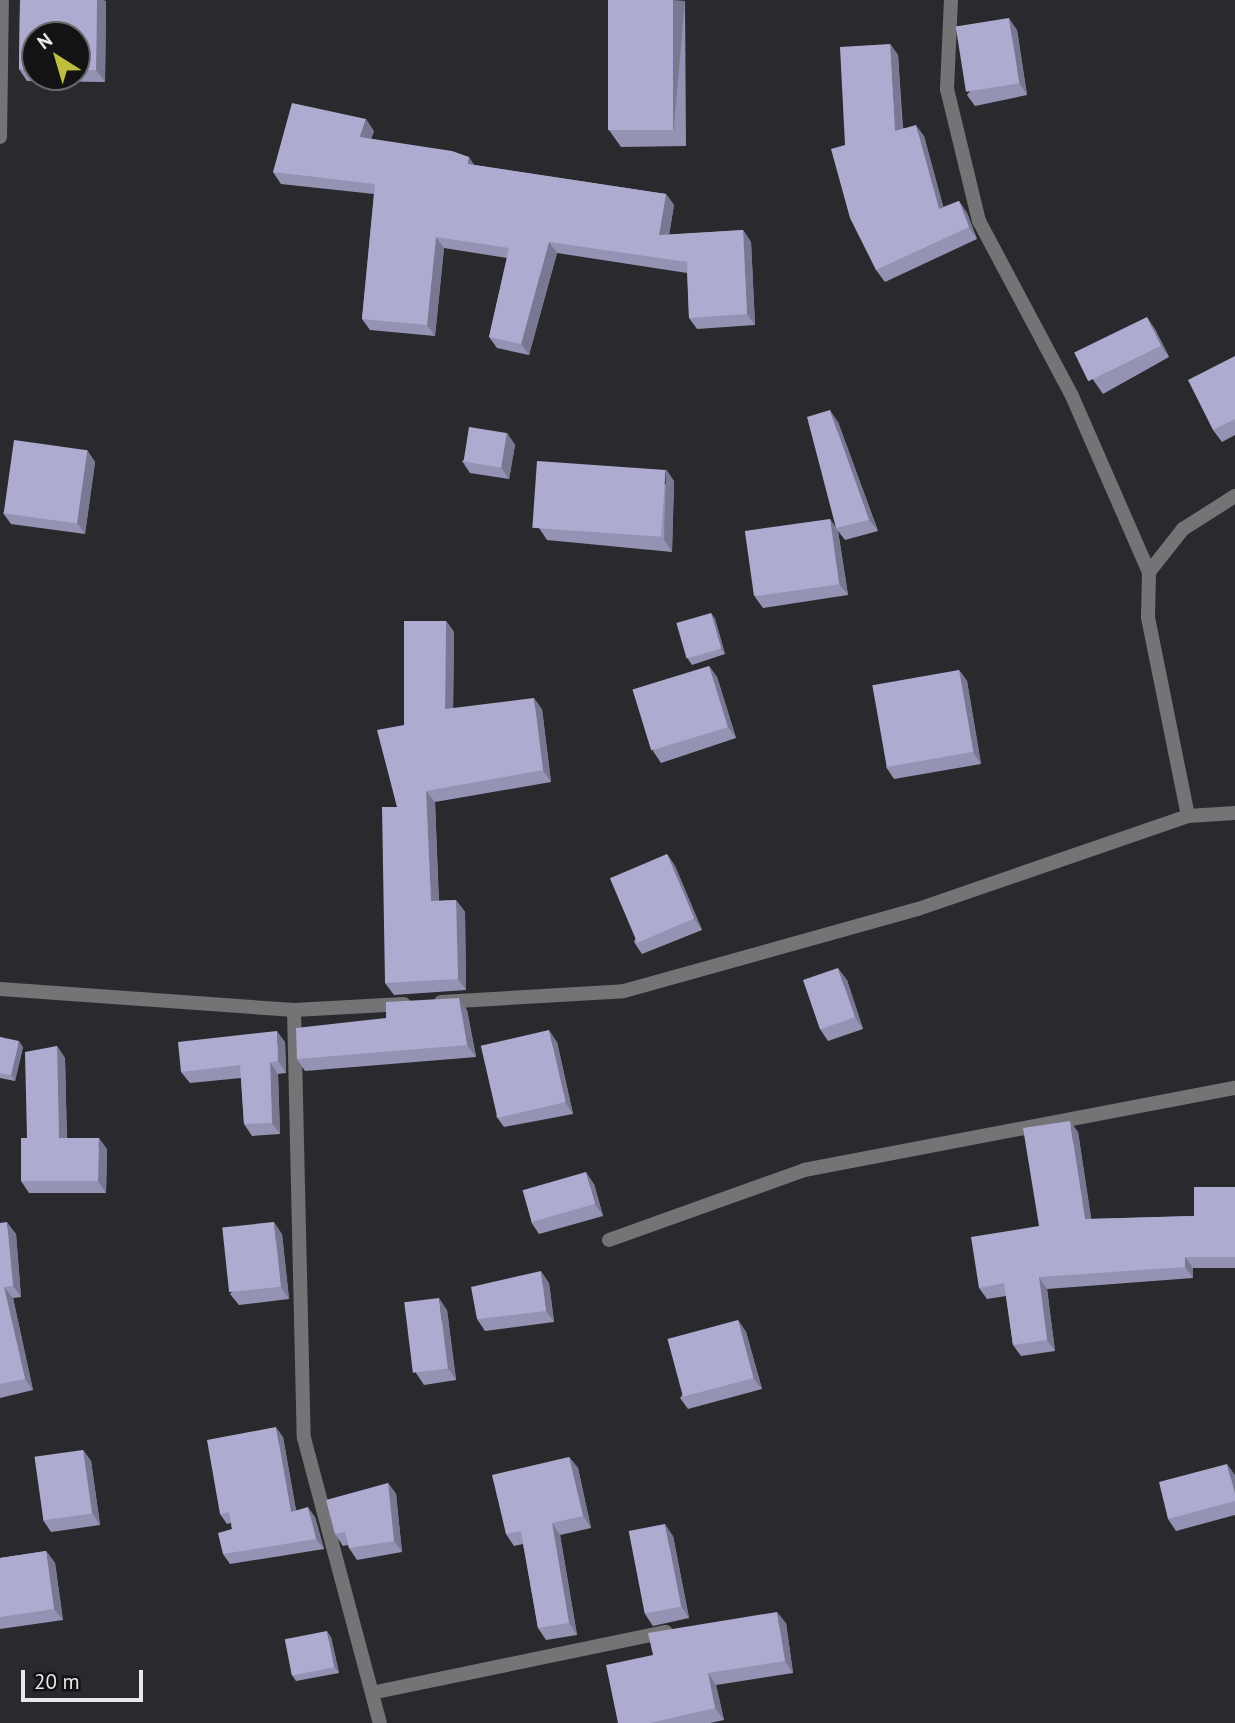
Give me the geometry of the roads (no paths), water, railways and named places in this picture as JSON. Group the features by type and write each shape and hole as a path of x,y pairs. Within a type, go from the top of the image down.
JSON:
{"street":[{"path":"0,137 2,0"},
{"path":"951,0 947,89 979,221 1072,396 1149,572 1148,617 1188,816"},
{"path":"1149,572 1183,529 1235,496"},
{"path":"0,989 294,1010 624,991 918,909 1188,816 1235,813"},
{"path":"294,1010 304,1438 344,1597 376,1692 380,1723"},
{"path":"609,1240 804,1170 1235,1088"},
{"path":"376,1692 687,1628"}]}
